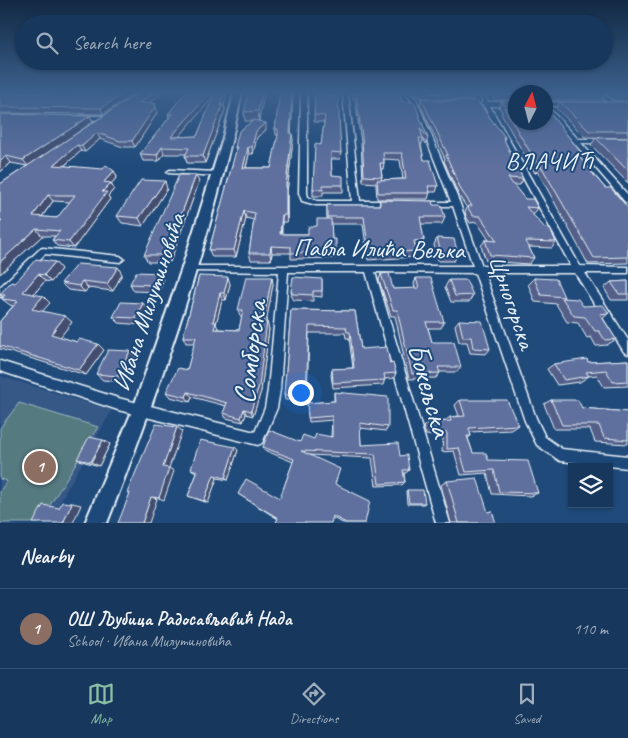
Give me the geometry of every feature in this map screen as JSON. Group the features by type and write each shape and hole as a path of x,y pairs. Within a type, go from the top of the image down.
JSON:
{"street":[{"path":"84,117 104,118"},
{"name":"Ивана Милутиновића","path":"96,523 142,410 189,268 232,117"},
{"path":"304,117 304,197 312,203 401,203"},
{"path":"348,117 356,203"},
{"name":"Црногорска","path":"422,117 456,204 531,421 541,441 560,455 628,462"},
{"path":"491,117 578,269 628,349"},
{"path":"556,117 626,196"},
{"path":"93,126 104,118"},
{"path":"577,141 628,141"},
{"path":"170,172 217,174"},
{"path":"410,204 456,204"},
{"path":"0,293 43,251 120,259"},
{"name":"Павла Илића Вељка","path":"189,268 370,271 628,270"},
{"name":"Сомборска","path":"142,410 258,439 270,408 274,390 284,270"},
{"name":"Бокељска","path":"370,271 443,523"},
{"path":"0,366 142,410"}],"shaded area":[{"path":"0,376 112,410 48,523 0,523"}],"green space":[{"path":"19,403 98,427 39,523 0,523 0,491 7,481 0,479 0,428"}],"building":[{"path":"0,117 88,117 23,160 6,156 0,162"},
{"path":"101,117 148,117 132,141 120,141 97,133 82,146 77,145 54,165 103,169 106,165 114,171 104,182 111,183 102,192 107,192 69,242 52,240 60,231 36,229 0,262 0,222 2,220 0,220 0,184","holes":["48,195 75,195 57,218 33,216"]},
{"path":"169,117 188,117 171,137 197,136 205,117 218,117 203,156 185,156 189,148 162,147 157,155 140,154"},
{"path":"277,117 291,117 290,133 292,133 286,185 286,215 282,215 280,234 308,234 308,227 317,226 317,219 331,219 332,239 336,239 336,252 291,253 291,247 271,246 270,253 249,253 255,213 244,211 234,250 209,250 237,147 235,147 239,131 254,120 266,123 256,131 252,147 248,147 243,168 271,168 278,135 278,129 275,129"},
{"path":"325,117 339,117 341,153 331,152 332,175 343,176 343,185 323,185 323,190 313,189 315,144 321,145"},
{"path":"359,117 420,117 428,138 420,128 423,138 419,138 424,160 430,160 438,186 428,186 430,193 378,193 377,180 406,179 402,153 383,153 384,163 380,163 382,177 364,176"},
{"path":"430,117 490,117 505,137 503,137 523,179 508,178 525,199 533,199 538,208 526,207 545,228 550,229 556,242 526,241 534,258 490,255 485,240 497,241 480,216 473,216 469,210 468,206 472,206 461,190 446,155 448,155"},
{"path":"553,117 582,154 578,155 594,175 605,188 611,188 628,208 628,257 594,258 541,166 539,167 517,130 553,130"},
{"path":"575,117 628,117 628,131 589,131"},
{"path":"596,138 628,138 628,171"},
{"path":"179,175 196,175 166,255 144,255"},
{"path":"141,180 165,181 139,218 117,216"},
{"path":"380,200 432,201 433,205 441,205 445,217 420,217 424,240 414,241 416,251 369,254 364,217 327,217 327,205 380,205"},
{"path":"437,238 454,239 458,254 441,253"},
{"path":"36,259 55,262 44,275 38,274 23,292 43,296 32,309 65,316 51,334 77,342 79,339 98,344 79,370 0,346 0,321 18,301 2,299 5,295 0,294 11,282 15,283"},
{"path":"77,264 118,267 107,284 82,281 79,286 61,283"},
{"path":"136,272 160,273 154,285 130,284"},
{"path":"389,273 393,289 419,288 416,278 431,278 444,322 426,322 432,342 454,342 461,367 438,367 440,373 412,374 397,310 393,310 381,274"},
{"path":"199,276 228,277 224,293 220,293 213,322 216,322 214,329 239,330 243,310 238,310 246,277 272,277 263,322 267,322 259,386 251,411 244,409 241,418 223,413 227,403 188,392 186,397 166,392 178,368 187,370 196,337 183,337"},
{"path":"293,277 322,279 322,291 313,291 313,295 293,294 291,291"},
{"path":"534,278 556,279 564,297 541,295"},
{"path":"449,280 466,280 473,295 455,296"},
{"path":"628,281 628,294 619,294 611,282"},
{"path":"562,298 578,299 583,306 603,305 609,313 600,314 616,339 605,340 599,331 595,331 585,317 574,316"},
{"path":"121,302 143,303 136,318 113,317"},
{"path":"291,310 355,311 361,349 387,347 390,364 393,363 396,373 384,374 385,380 333,383 332,369 354,368 350,332 347,332 346,327 309,326 306,395 284,395"},
{"path":"459,320 482,321 490,349 473,348 471,337 463,337"},
{"path":"108,350 130,351 118,376 96,374"},
{"path":"587,359 588,362 628,360 628,381 613,382 606,370 586,372 589,376 564,380 554,364"},
{"path":"334,392 388,397 388,427 360,423 361,445 398,443 400,456 407,455 409,470 403,470 405,482 379,484 375,454 301,451 340,469 335,484 370,501 365,523 346,523 333,516 331,523 276,523 278,518 238,494 246,479 280,498 294,459 263,447 269,430 300,442 303,435 314,439 316,434 332,437 332,416 308,418 307,403 335,401"},
{"path":"460,400 507,400 518,425 469,428 471,436 467,436 473,453 486,453 488,460 528,461 538,493 499,492 494,470 466,472 459,448 447,449 447,433 430,431 427,423 451,421 450,417 465,416"},
{"path":"551,400 578,400 582,408 628,412 628,440 604,438 599,425 562,425"},
{"path":"156,424 177,427 163,467 169,468 159,498 151,497 142,523 118,523 130,493 127,493"},
{"path":"89,437 103,440 91,462 77,459"},
{"path":"200,440 235,447 225,478 214,475 204,501 188,496 198,471 191,469"},
{"path":"477,478 488,512 492,511 496,523 459,523 447,481"},
{"path":"407,490 423,490 425,503 409,503"},
{"path":"62,502 72,503 63,523 33,523 43,505 59,508"}],"place":[{"name":"ОШ Љубица Радосављавић Нада","path":"40,467"}],"district":[{"name":"ВЛАЧИЋ","path":"550,161"}]}
